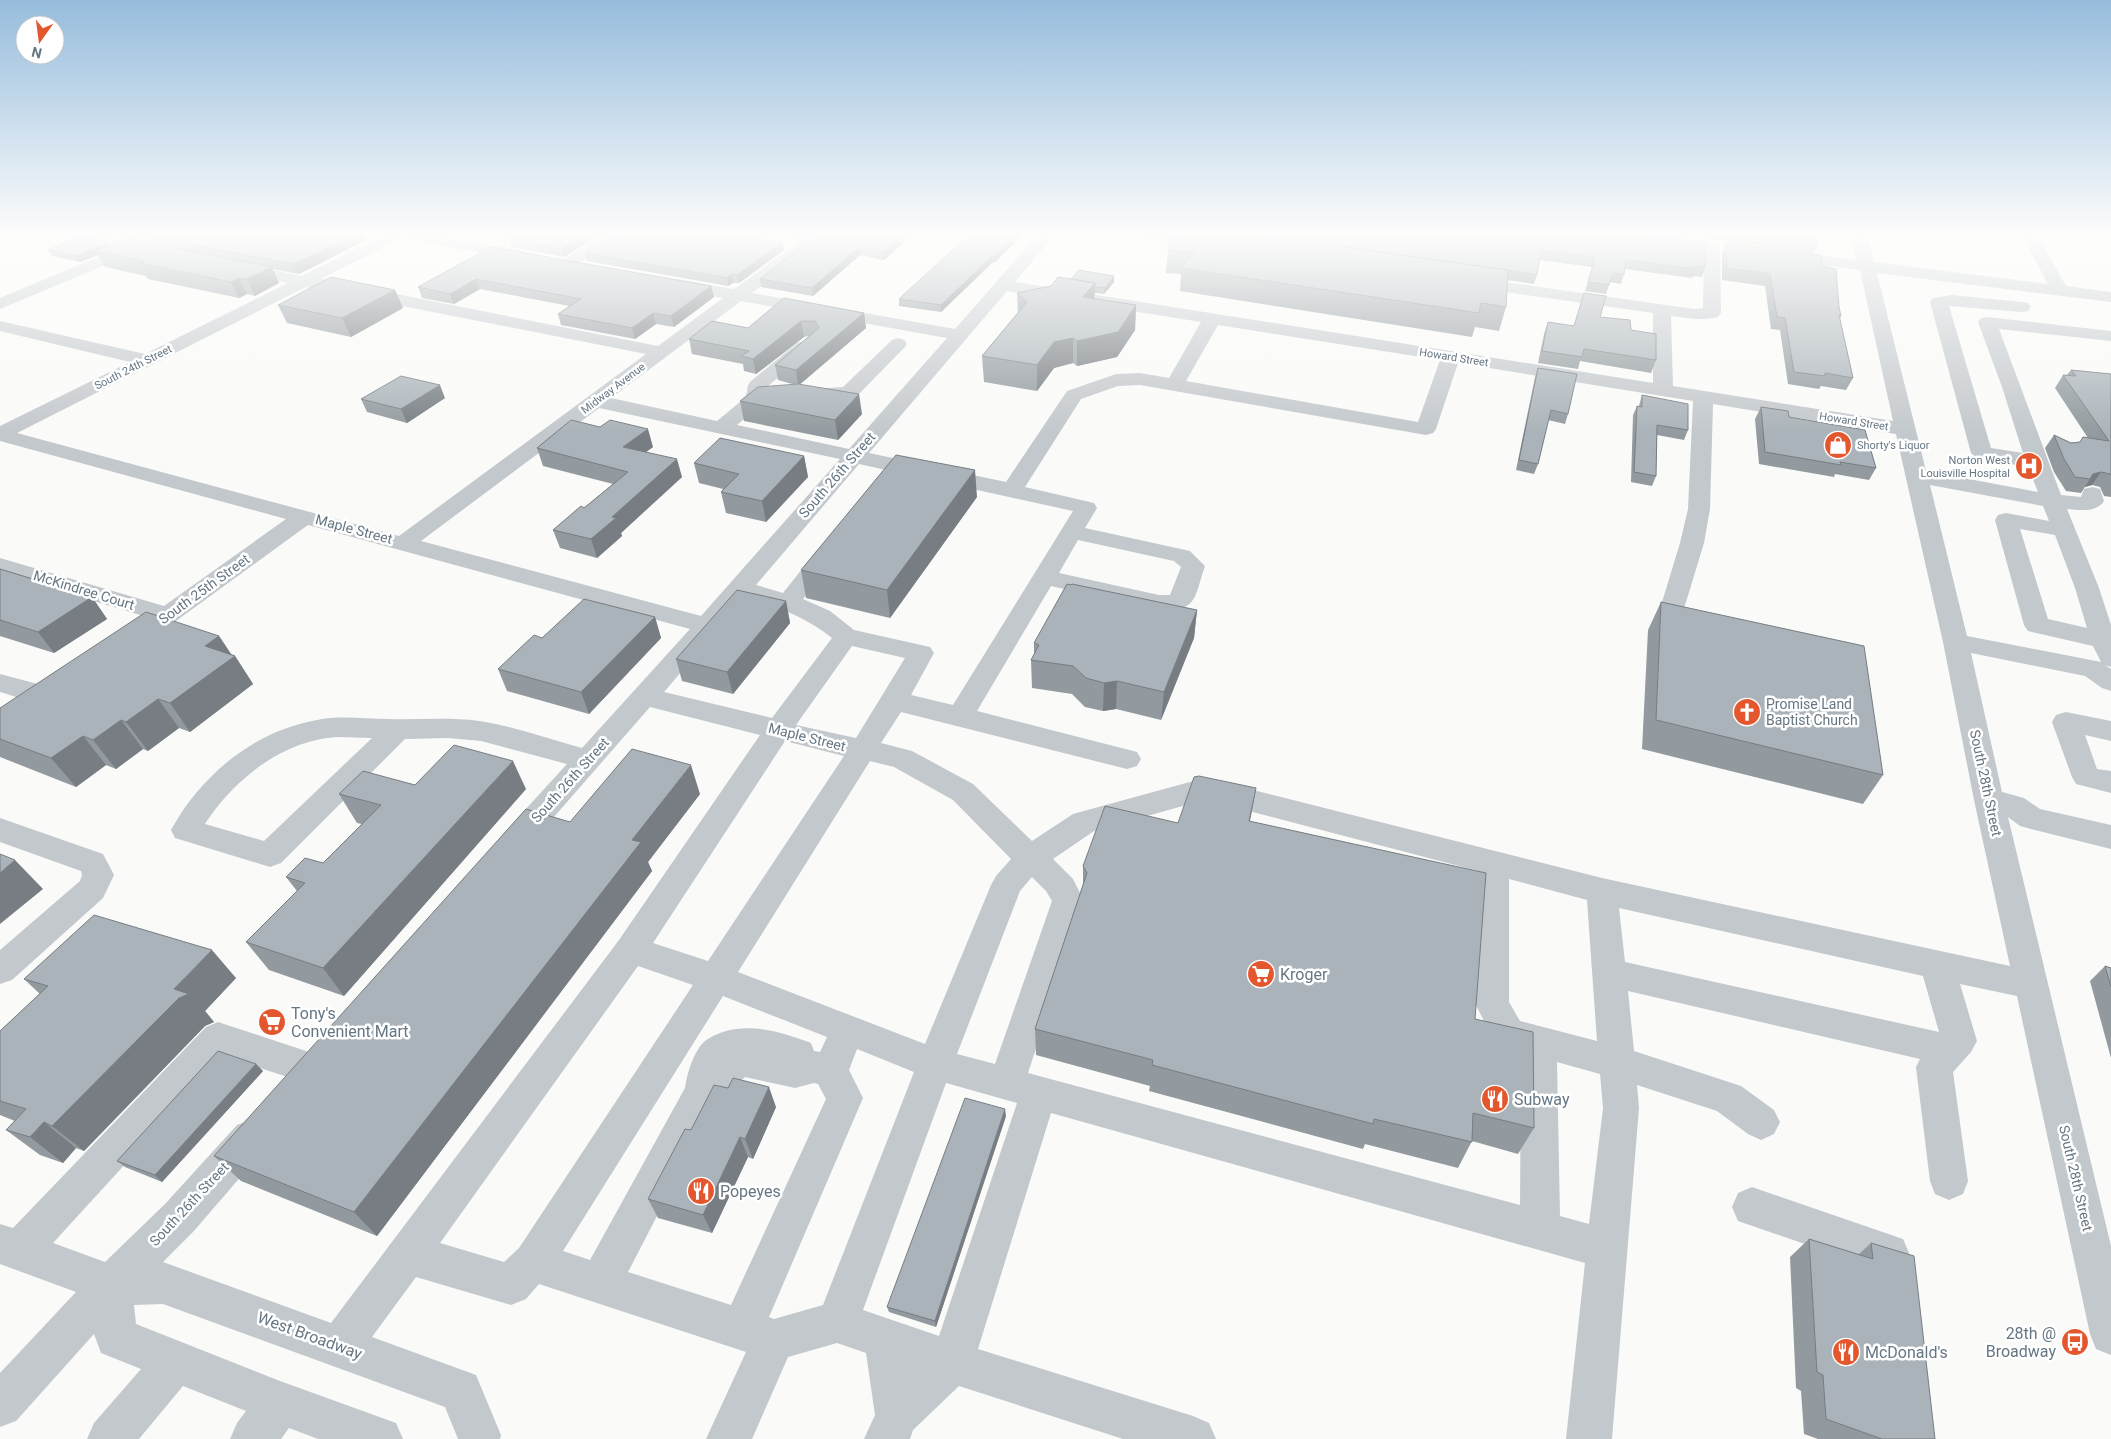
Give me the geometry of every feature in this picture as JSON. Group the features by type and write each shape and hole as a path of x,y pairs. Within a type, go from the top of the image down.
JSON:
{"street":[{"name":"South 24th Street","path":"0,434 267,300"},
{"path":"394,300 661,352"},
{"name":"Midway Avenue","path":"404,543 731,300"},
{"path":"766,300 958,335"},
{"name":"South 26th Street","path":"496,863 707,626 853,456 884,399 958,335 989,300"},
{"name":"Howard Street","path":"1096,300 1808,414 1810,429 1911,454"},
{"path":"1595,300 1694,314 1712,313 1712,300"},
{"name":"South 28th Street","path":"1875,300 1957,649 2002,803 2032,985 2111,1334"},
{"path":"1951,300 1939,302 1982,453 2037,462"},
{"path":"1954,300 2035,308"},
{"path":"1957,649 2094,685 2108,651 2087,588 2049,494 2012,387 1978,302"},
{"path":"1662,310 1663,391"},
{"path":"1175,384 1212,319"},
{"path":"1987,322 2111,336"},
{"path":"0,326 147,360"},
{"path":"756,399 758,386 811,342"},
{"path":"849,393 898,344"},
{"path":"1012,490 1074,395 1116,380 1140,379 1175,384 1426,429 1451,357"},
{"path":"722,428 756,399 849,393 884,399"},
{"path":"1671,612 1692,543 1699,509 1703,397"},
{"path":"596,400 853,456 892,473 1012,490 1086,508 960,716"},
{"path":"2026,429 2048,439"},
{"name":"Maple Street","path":"0,434 707,626"},
{"path":"1911,454 2085,504 2093,500 2092,494"},
{"name":"South 25th Street","path":"114,654 306,516"},
{"path":"2063,530 2006,520 2037,625 2108,651"},
{"path":"1044,577 1160,603 1176,603 1181,600 1193,566 1182,556 1071,532"},
{"path":"788,602 837,541"},
{"name":"McKindree Court","path":"0,565 167,615"},
{"path":"408,1254 511,1284 533,1262 863,750 921,653 846,636 822,617 788,602 740,588"},
{"path":"2087,588 2111,592"},
{"path":"340,1346 631,950 778,730 846,636"},
{"path":"7,712 83,676"},
{"path":"0,683 44,695"},
{"name":"Maple Street","path":"645,696 778,730 902,758 963,792 1030,858 1057,880 1066,893 1068,901 1023,1088 952,1362"},
{"path":"894,701 1127,759"},
{"path":"2111,731 2066,722 2086,777 2111,782"},
{"path":"398,729 270,855 186,830 194,813 236,770 268,747 295,735 318,729 459,728 484,732 588,760"},
{"path":"837,1322 935,1064 1007,885 1030,858 1084,822 1196,791 1249,800 1602,891 2032,985"},
{"path":"2002,803 2029,799 2111,818"},
{"path":"2002,803 2031,818 2111,837"},
{"path":"0,830 92,863 98,876 92,889 0,970"},
{"path":"1494,863 1492,1003 1508,1034 1617,1062 1728,1098 1761,1122"},
{"path":"1590,1439 1589,1426 1621,1108 1602,891"},
{"path":"631,950 716,978 935,1064 1607,1249"},
{"path":"1937,964 1959,1041 1934,1067 1949,1182"},
{"path":"1610,973 1950,1050"},
{"path":"600,1283 702,1092 735,1063 745,1061 795,1072 822,1069 848,1030"},
{"path":"9,1248 218,1038 312,1069"},
{"path":"1538,1041 1540,1230"},
{"path":"729,1439 758,1334 846,1098 822,1069"},
{"name":"South 26th Street","path":"0,1405 111,1285 179,1218 265,1121"},
{"path":"1752,1207 1889,1253"},
{"name":"West Broadway","path":"9,1248 111,1285 163,1283 460,1391 479,1438"},
{"path":"533,1262 758,1334 837,1322 952,1362 1193,1439"},
{"path":"111,1285 116,1338 280,1403 380,1439"},
{"path":"885,1339 892,1427"},
{"path":"110,1439 176,1362"},
{"path":"892,1427 952,1362"},
{"path":"253,1439 280,1403"}],"building":[{"path":"287,300 376,300 342,318 278,305"},
{"path":"579,300 692,300 671,316 653,313 632,328 558,314"},
{"path":"781,300 795,300 864,313 796,370 775,365 819,328 815,321 801,321 753,359 741,356 749,351 689,339 712,321 748,328"},
{"path":"907,300 946,300 941,305"},
{"path":"1025,300 1104,300 1136,305 1118,332 1077,341 1073,338 1054,342 1037,365 982,356 1027,302"},
{"path":"1394,300 1506,300 1506,307 1481,303 1479,313"},
{"path":"1582,300 1605,300 1600,317 1630,320 1631,330 1656,334 1656,360 1584,349 1582,357 1542,351 1548,322 1574,326"},
{"path":"1774,300 1838,300 1841,316 1839,315 1853,378 1825,373 1825,376 1794,372 1785,318 1777,317"},
{"path":"1538,368 1577,374 1568,414 1551,410 1538,464 1519,460"},
{"path":"2071,370 2111,374 2111,475 2101,472 2093,474 2090,479 2075,477 2064,459 2054,435 2071,443 2080,442 2083,437 2109,441 2063,375 2076,376"},
{"path":"401,376 440,385 401,409 361,399"},
{"path":"798,384 859,394 835,420 740,401 758,387"},
{"path":"1642,395 1688,404 1688,430 1657,425 1656,476 1634,472 1637,406 1642,407"},
{"path":"1761,407 1788,411 1789,417 1865,430 1876,468 1840,462 1841,465 1765,452"},
{"path":"571,420 600,427 610,420 648,429 623,447 677,459 612,517 616,518 591,539 553,530 581,506 584,508 628,472 537,448"},
{"path":"720,438 804,456 762,501 721,492 739,474 694,463"},
{"path":"896,455 975,470 887,590 801,570"},
{"path":"0,569 92,597 38,632 0,620"},
{"path":"1067,584 1197,610 1164,692 1117,681 1104,683 1086,678 1073,666 1031,660 1039,645 1034,643"},
{"path":"737,590 786,601 727,672 676,659"},
{"path":"584,599 655,617 581,692 498,669 534,635 542,638"},
{"name":"Promise Land Baptist Church","path":"1661,602 1864,646 1883,775 1656,720"},
{"path":"146,612 219,636 205,646 235,656 170,703 158,699 126,722 121,720 93,740 83,736 51,758 0,739 0,708"},
{"path":"454,745 513,761 323,968 246,942 305,883 286,877 305,858 323,863 381,805 339,794 363,771 415,785"},
{"path":"632,749 691,765 632,840 641,842 354,1212 214,1156 526,809 570,822"},
{"name":"Kroger","path":"1199,776 1256,788 1249,821 1486,873 1475,1019 1533,1032 1534,1128 1473,1113 1472,1142 1374,1119 1373,1124 1152,1065 1153,1060 1035,1029 1087,873 1083,866 1105,806 1178,823 1194,777"},
{"path":"0,854 15,860 0,873"},
{"path":"94,915 212,950 174,989 189,994 179,998 52,1126 44,1122 30,1137 6,1130 26,1109 0,1101 0,1031 48,986 24,979"},
{"path":"2105,966 2111,968 2111,987"},
{"path":"218,1051 256,1064 155,1175 117,1161"},
{"path":"733,1078 769,1087 745,1139 740,1137 703,1215 648,1199 685,1129 691,1130 714,1085 728,1088"},
{"path":"965,1098 1005,1109 935,1321 887,1307"},
{"name":"McDonald's","path":"1809,1239 1873,1259 1871,1243 1914,1256 1935,1439 1882,1439 1826,1419 1823,1375 1817,1372"}],"place":[{"name":"Shorty's Liquor","path":"1838,445"},
{"name":"Norton West Louisville Hospital","path":"2029,466"},
{"name":"Promise Land Baptist Church","path":"1747,712"},
{"name":"Kroger","path":"1261,974"},
{"name":"Tony's Convenient Mart","path":"272,1022"},
{"name":"Subway","path":"1495,1099"},
{"name":"Popeyes","path":"701,1191"},
{"name":"28th @ Broadway","path":"2075,1342"},
{"name":"McDonald's","path":"1846,1352"}]}
